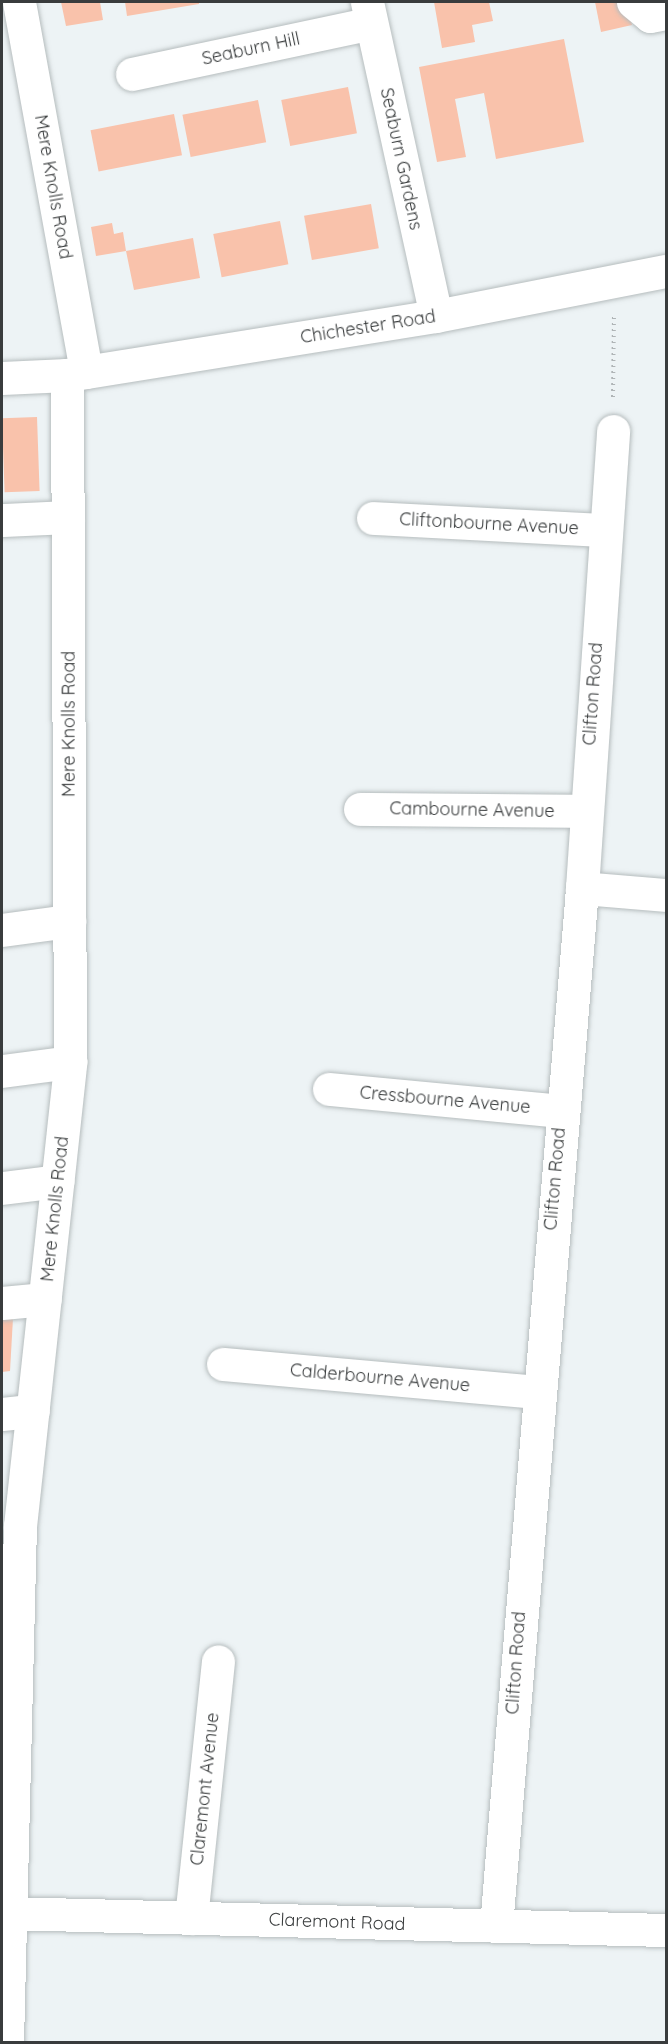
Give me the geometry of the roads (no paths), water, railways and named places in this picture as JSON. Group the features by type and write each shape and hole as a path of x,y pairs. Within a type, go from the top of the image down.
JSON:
{"street":[{"name":"Mere Knolls Road","path":"8,2043 7,1763 11,1527 17,1412 45,1299 70,1062 68,517 77,373 19,2"},
{"path":"633,2 650,16 666,13"},
{"name":"Seaburn Hill","path":"132,74 369,12"},
{"name":"Seaburn Gardens","path":"369,12 436,316"},
{"name":"Chichester Road","path":"2,378 77,373 436,316 666,271"},
{"name":"Clifton Road","path":"496,1926 561,1110 582,888 584,811 613,431"},
{"path":"2,520 68,517"},
{"name":"Cliftonbourne Avenue","path":"373,518 605,530"},
{"name":"Cambourne Avenue","path":"360,809 584,811"},
{"path":"582,888 666,895"},
{"path":"2,930 69,921"},
{"path":"2,1071 70,1062"},
{"name":"Cressbourne Avenue","path":"329,1089 561,1110"},
{"path":"2,1188 58,1181"},
{"path":"2,1303 45,1299"},
{"name":"Calderbourne Avenue","path":"223,1364 538,1392"},
{"name":"Claremont Avenue","path":"191,1918 218,1661"},
{"name":"Claremont Road","path":"7,1912 666,1930"}]}
